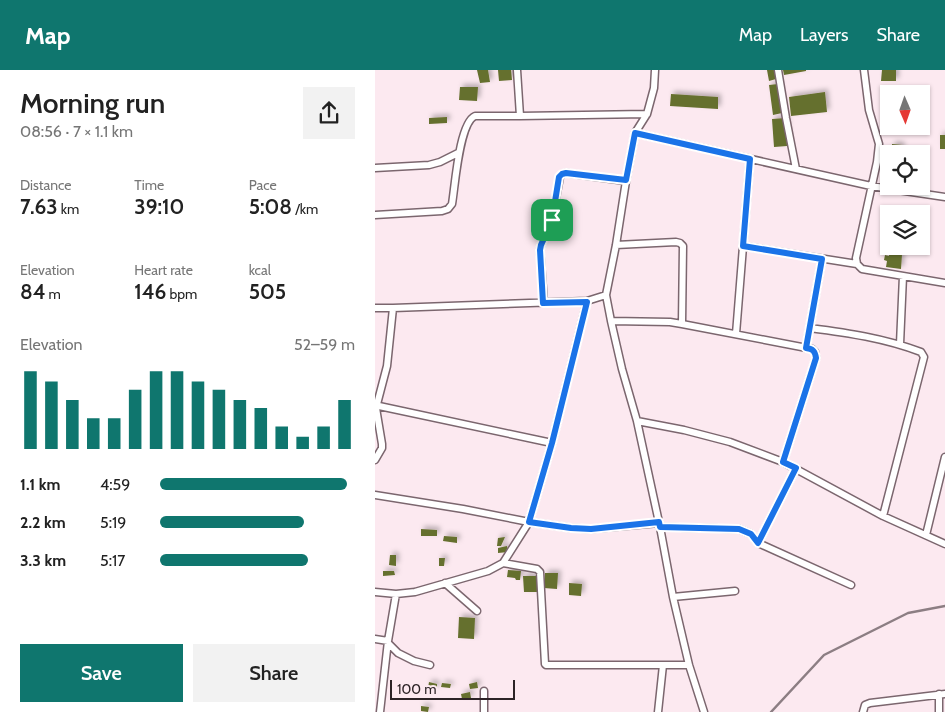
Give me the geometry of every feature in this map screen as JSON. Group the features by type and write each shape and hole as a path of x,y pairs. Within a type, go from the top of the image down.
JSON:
{"street":[{"path":"517,70 520,116"},
{"path":"655,70 654,88 647,114 635,133 606,295 622,369 637,421 660,525 673,597 689,665 704,712"},
{"path":"778,70 796,169"},
{"path":"864,70 869,110 879,144 877,162 856,258 857,264 862,269 945,283"},
{"path":"375,215 442,211 448,209 453,204 459,153 471,118 475,116 647,114"},
{"path":"635,133 871,186 945,197"},
{"path":"375,168 429,165 459,153"},
{"path":"736,334 750,159"},
{"path":"543,303 540,250 552,220 559,177 566,173 626,180"},
{"path":"616,245 676,242 683,246 682,324"},
{"path":"743,246 857,264"},
{"path":"806,348 822,259"},
{"path":"900,344 903,276"},
{"path":"375,308 587,302 606,295"},
{"path":"375,592 396,594 415,592 488,571 503,563 529,522 552,443 587,302"},
{"path":"375,460 382,444 376,408 387,366 393,308"},
{"path":"611,321 670,322 812,349 815,352 816,358 783,462"},
{"path":"810,328 859,334 900,344 921,352 924,357 883,516"},
{"path":"377,406 552,443"},
{"path":"637,421 685,430 730,442 783,462 883,516 945,544"},
{"path":"925,535 945,457"},
{"path":"758,543 796,468"},
{"path":"375,495 571,528 591,529 660,525 739,529 751,534 758,543 851,585"},
{"path":"503,563 537,569 540,572 546,665 689,665"},
{"path":"445,583 477,611"},
{"path":"673,597 735,591"},
{"path":"380,712 396,594"},
{"path":"375,639 388,642 398,654 430,666"},
{"path":"658,712 663,665"},
{"path":"483,691 484,712"},
{"path":"863,712 865,705 869,703 942,694 939,712"}],"building":[{"path":"477,70 488,70 490,82 480,83"},
{"path":"498,70 511,70 512,80 499,81"},
{"path":"767,70 774,70 776,79 769,81"},
{"path":"783,70 806,70 806,71 784,75"},
{"path":"882,70 896,70 896,81 881,81"},
{"path":"778,84 782,113 773,115 769,85"},
{"path":"460,87 478,87 477,101 459,100"},
{"path":"825,92 827,112 791,116 789,97"},
{"path":"671,94 718,97 718,109 670,106"},
{"path":"447,117 447,123 429,124 429,118"},
{"path":"786,118 787,146 774,147 772,119"},
{"path":"940,135 945,135 945,149 940,149"},
{"path":"885,255 902,255 901,269 886,267"},
{"path":"421,529 437,530 437,536 421,536"},
{"path":"444,536 457,537 457,543 443,541"},
{"path":"505,537 501,546 497,546 498,538"},
{"path":"507,546 508,552 498,553 498,548"},
{"path":"390,555 396,555 396,566 389,565"},
{"path":"439,558 445,558 444,566 439,566"},
{"path":"508,570 521,571 520,580 507,577"},
{"path":"383,571 394,571 395,575 383,576"},
{"path":"545,573 558,573 557,589 544,588"},
{"path":"523,576 537,576 537,592 524,592"},
{"path":"569,583 582,584 581,596 569,595"},
{"path":"459,617 475,618 474,639 458,638"},
{"path":"429,682 437,684 437,689 428,688"},
{"path":"477,682 478,688 470,689 469,684"},
{"path":"442,683 451,684 450,688 441,687"},
{"path":"470,692 471,698 462,699 461,694"},
{"path":"421,706 429,707 428,712 421,711"}],"railway":[{"path":"771,712 824,655 908,613 945,606"}],"route":[{"path":"635,133 750,159 743,246 822,259 806,348 812,349 815,352 816,358 783,462 796,468 758,543 751,534 739,529 660,527 659,522 591,529 529,522 552,443 587,302 543,303 540,250 552,220 559,177 562,174 626,180 635,133"}]}
